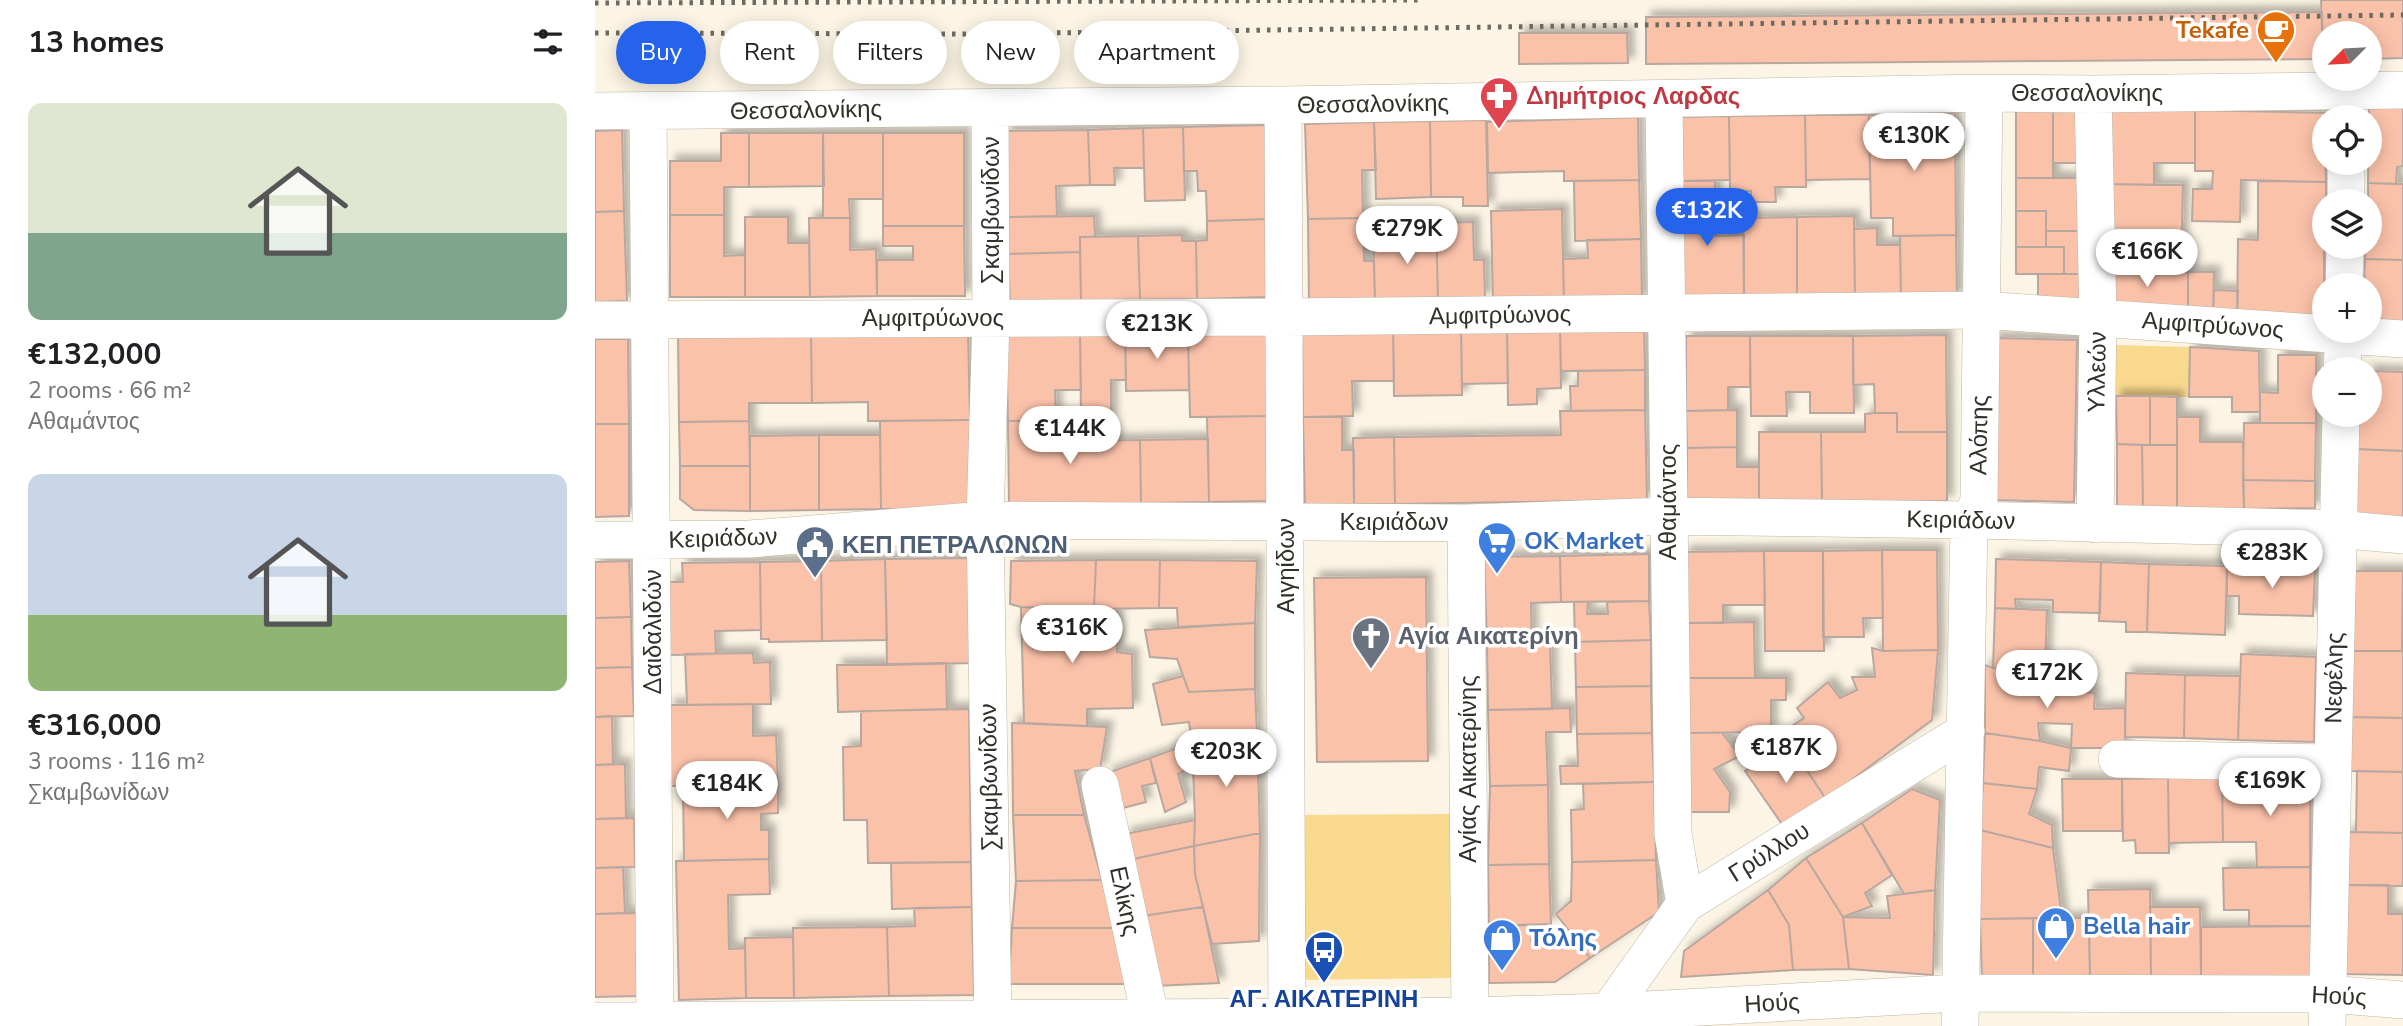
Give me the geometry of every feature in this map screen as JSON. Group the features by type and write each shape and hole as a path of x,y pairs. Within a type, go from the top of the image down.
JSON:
{"street":[{"name":"Θεσσαλονίκης","path":"595,111 1283,105 1985,93 2093,94 2347,104 2403,90"},
{"name":"Αλόπης","path":"1960,1010 1969,520 1979,502 1985,93"},
{"name":"Υλλεών","path":"2093,94 2098,317 2095,524"},
{"name":"Αθαμάντος","path":"1664,99 1672,834 1685,904"},
{"name":"Αιγηίδων","path":"1283,105 1287,1022"},
{"name":"Σκαμβωνίδων","path":"990,108 991,318 985,520 993,1023"},
{"name":"Δαιδαλιδών","path":"647,111 655,1023"},
{"name":"Αμφιτρύωνος","path":"595,320 1981,310 2312,330"},
{"name":"Αμφιτρύωνος","path":"2382,337 2403,339"},
{"name":"Νεφέλης","path":"2328,1010 2341,427"},
{"name":"Κειριάδων","path":"595,540 750,539 985,520 1466,523 1668,516 2337,529 2403,535"},
{"name":"Αγίας Αικατερίνης","path":"1466,523 1469,1016"},
{"name":"Γρύλλου","path":"1608,1019 1685,904 1966,731"},
{"path":"2117,759 2332,763"},
{"name":"Ελίκης","path":"1100,785 1150,1016"},
{"name":"Ηούς","path":"595,1021 993,1023 1150,1016 1287,1022 1469,1016 1608,1019 1960,1010 2328,1010 2403,1000"}],"shaded area":[{"path":"2116,345 2190,347 2189,397 2116,396"},
{"path":"1455,814 1457,978 1291,980 1289,815"}],"building":[{"path":"2321,0 2403,0 2403,58 2382,59 2382,21 2322,21"},
{"path":"2322,12 2322,21 2312,21 2312,59 1646,64 1646,17"},
{"path":"1519,33 1627,33 1628,63 1519,64"},
{"path":"2382,107 2403,107 2403,166 2397,167 2396,184 2368,183 2368,175 2382,175"},
{"path":"2105,108 2195,110 2195,163 2154,163 2154,185 2107,184"},
{"path":"2016,109 2053,109 2053,178 2016,178"},
{"path":"2053,109 2088,109 2088,163 2053,163"},
{"path":"2195,110 2312,113 2312,175 2326,175 2326,182 2241,180 2240,222 2192,221 2193,189 2212,189 2213,171 2195,171"},
{"path":"1955,113 1956,235 1893,236 1893,218 1871,218 1869,115"},
{"path":"1805,115 1869,115 1870,179 1806,180"},
{"path":"1805,115 1806,187 1775,187 1776,202 1751,202 1751,191 1730,192 1729,116"},
{"path":"1729,116 1730,180 1678,181 1678,117"},
{"path":"1638,117 1639,180 1564,181 1564,171 1488,173 1487,122"},
{"path":"1486,120 1488,206 1463,206 1463,197 1431,197 1430,121"},
{"path":"1430,121 1431,197 1376,199 1374,122"},
{"path":"1374,122 1376,170 1362,170 1363,218 1308,219 1305,124"},
{"path":"1265,125 1268,219 1207,221 1206,191 1198,191 1197,171 1184,171 1183,127"},
{"path":"1183,127 1185,200 1145,201 1143,128"},
{"path":"1143,128 1144,168 1114,168 1115,185 1090,185 1088,130"},
{"path":"622,130 624,211 595,212 595,131"},
{"path":"1088,130 1090,185 1056,186 1057,216 1008,217 1005,131"},
{"path":"721,133 749,133 749,187 724,187 724,215 670,215 670,161 721,161"},
{"path":"749,133 823,133 824,186 749,187"},
{"path":"823,133 883,133 883,199 849,199 850,218 823,218"},
{"path":"883,133 964,133 964,226 883,226"},
{"path":"2016,178 2085,178 2085,231 2046,231 2046,211 2016,211"},
{"path":"1639,180 1641,239 1575,241 1574,181"},
{"path":"1678,181 1715,181 1716,236 1744,235 1744,299 1679,298"},
{"path":"2258,181 2326,182 2326,189 2312,189 2312,259 2324,259 2324,273 2312,273 2312,320 2237,318 2238,239 2258,240"},
{"path":"2368,183 2403,184 2403,260 2365,259 2382,259 2382,189 2368,189"},
{"path":"2107,184 2183,185 2181,258 2110,257"},
{"path":"1562,209 1564,302 1493,303 1491,211"},
{"path":"624,211 627,301 595,302 595,212"},
{"path":"2016,211 2046,211 2046,247 2016,247"},
{"path":"670,215 724,215 724,256 745,255 745,297 670,297"},
{"path":"1094,216 1095,237 1080,237 1080,252 1008,254 1008,217"},
{"path":"1854,216 1855,299 1797,300 1797,217"},
{"path":"745,217 788,217 788,243 809,243 810,297 745,297"},
{"path":"1797,217 1797,300 1744,299 1743,218"},
{"path":"809,218 850,218 850,250 876,249 877,296 810,297"},
{"path":"1363,218 1364,261 1374,261 1375,301 1309,302 1308,219"},
{"path":"1268,219 1269,297 1197,299 1196,241 1207,240 1207,221"},
{"path":"1473,222 1474,260 1484,260 1485,298 1438,300 1436,223"},
{"path":"1436,223 1438,300 1375,301 1373,237 1412,236 1412,224"},
{"path":"883,226 964,226 965,296 877,296 877,260 913,260 913,246 883,246"},
{"path":"1877,228 1877,245 1900,245 1901,299 1855,299 1854,229"},
{"path":"2046,231 2085,231 2085,274 2064,274 2064,247 2046,247"},
{"path":"1182,235 1182,241 1196,241 1197,299 1140,300 1138,236"},
{"path":"1956,235 1957,298 1901,299 1900,236"},
{"path":"1138,236 1140,300 1081,301 1080,237"},
{"path":"1641,239 1642,301 1564,302 1563,259 1588,258 1587,240"},
{"path":"2016,247 2064,247 2064,274 2016,274"},
{"path":"1080,252 1081,301 1010,302 1008,254"},
{"path":"2110,257 2154,257 2154,271 2188,272 2188,317 2113,314"},
{"path":"2365,259 2403,260 2403,331 2382,330 2382,273 2364,273"},
{"path":"2188,272 2214,272 2213,318 2188,317"},
{"path":"2038,274 2085,274 2085,306 2038,306"},
{"path":"2214,290 2238,291 2237,318 2213,318"},
{"path":"1644,326 1645,370 1561,371 1560,328"},
{"path":"1507,328 1508,383 1462,384 1461,329"},
{"path":"1507,328 1560,328 1561,388 1537,389 1537,404 1508,405"},
{"path":"1461,329 1462,395 1394,396 1393,330"},
{"path":"1266,330 1268,416 1190,417 1188,331"},
{"path":"1393,330 1394,381 1352,381 1353,416 1303,417 1302,332"},
{"path":"1188,331 1189,390 1126,391 1125,332"},
{"path":"968,332 970,420 868,421 868,402 812,403 811,333"},
{"path":"1080,332 1081,390 1055,390 1056,420 1008,421 1006,333"},
{"path":"1080,332 1125,332 1126,380 1111,380 1111,419 1081,419"},
{"path":"811,333 812,403 749,403 749,421 679,422 678,335"},
{"path":"1946,335 1947,432 1897,432 1897,413 1875,413 1874,384 1853,385 1853,336"},
{"path":"1686,336 1750,336 1750,387 1728,387 1728,410 1686,411"},
{"path":"1750,336 1853,336 1854,413 1810,413 1810,392 1786,392 1787,416 1751,416"},
{"path":"1993,338 2077,340 2074,502 1990,500"},
{"path":"595,339 628,339 629,424 595,424"},
{"path":"2190,347 2259,351 2260,412 2232,412 2232,397 2189,397"},
{"path":"2278,355 2316,355 2312,357 2312,423 2260,423 2260,392 2278,393"},
{"path":"1645,370 1645,410 1571,411 1570,386 1578,386 1578,371"},
{"path":"2382,371 2403,372 2403,451 2355,449 2356,427 2382,427"},
{"path":"2116,396 2150,396 2150,445 2117,444"},
{"path":"2150,396 2177,397 2177,445 2150,445"},
{"path":"1645,410 1647,500 1395,504 1394,437 1561,435 1560,411"},
{"path":"1737,410 1737,447 1687,448 1686,411"},
{"path":"1897,413 1897,432 1947,432 1947,501 1822,502 1821,432 1865,432 1865,414"},
{"path":"1268,416 1269,501 1209,502 1207,417"},
{"path":"1303,417 1342,417 1342,450 1354,450 1354,504 1305,505"},
{"path":"2177,417 2200,417 2200,442 2243,442 2244,509 2177,510"},
{"path":"970,420 970,509 881,509 880,421"},
{"path":"1087,420 1088,441 1140,440 1141,503 1009,505 1008,421"},
{"path":"749,421 750,466 680,466 679,422"},
{"path":"2244,423 2312,423 2312,427 2316,427 2315,481 2243,480"},
{"path":"595,424 629,424 629,516 595,517"},
{"path":"1759,432 1821,432 1822,502 1759,502"},
{"path":"819,435 880,435 881,509 819,510"},
{"path":"819,435 819,510 750,511 750,436"},
{"path":"1394,437 1395,504 1354,504 1353,438"},
{"path":"1208,439 1209,502 1141,503 1140,440"},
{"path":"2117,444 2142,445 2143,509 2117,508"},
{"path":"2142,445 2177,445 2177,510 2143,509"},
{"path":"1737,447 1737,467 1759,467 1759,502 1687,503 1687,448"},
{"path":"2355,449 2403,451 2403,525 2352,523"},
{"path":"680,466 750,466 750,511 694,510 680,499"},
{"path":"2243,480 2315,481 2315,508 2244,509"},
{"path":"1882,550 1883,618 1863,618 1864,637 1823,637 1823,551"},
{"path":"1882,550 1937,550 1938,650 1883,651"},
{"path":"1764,551 1765,605 1723,605 1723,623 1685,623 1684,552"},
{"path":"1764,551 1823,551 1824,651 1765,651"},
{"path":"1649,554 1649,601 1561,602 1560,556"},
{"path":"1560,556 1561,602 1531,603 1532,642 1487,642 1484,557"},
{"path":"970,558 972,663 887,665 885,559"},
{"path":"885,559 887,640 822,641 821,561"},
{"path":"1996,559 2101,562 2100,613 2053,612 2053,600 2015,599 2016,609 1995,608"},
{"path":"1096,560 1160,560 1159,608 1094,609"},
{"path":"1096,560 1094,609 1021,607 1010,604 1011,561"},
{"path":"1160,560 1257,561 1255,623 1178,627 1177,608 1159,608"},
{"path":"629,561 631,617 595,618 595,562"},
{"path":"821,561 822,641 769,642 769,639 761,639 760,562"},
{"path":"760,562 761,630 715,631 716,654 670,655 669,582 683,582 682,563"},
{"path":"2101,562 2149,564 2147,632 2126,632 2126,622 2099,621"},
{"path":"2149,564 2227,566 2225,635 2147,632"},
{"path":"2227,566 2315,569 2313,616 2239,614 2239,596 2227,596"},
{"path":"2352,571 2403,571 2402,651 2351,651"},
{"name":"Αγία Αικατερίνη","path":"1426,577 1428,761 1317,762 1314,578"},
{"path":"1649,601 1651,640 1575,642 1574,602 1588,602 1587,614 1608,614 1607,602"},
{"path":"1021,607 1117,609 1117,652 1132,654 1133,708 1087,709 1087,726 1024,723"},
{"path":"1995,608 2047,610 2045,669 1993,668"},
{"path":"631,617 632,667 595,668 595,618"},
{"path":"1754,622 1755,678 1685,678 1685,623"},
{"path":"1255,623 1255,689 1189,692 1177,659 1150,657 1145,630"},
{"path":"1651,640 1651,686 1576,687 1575,642"},
{"path":"1550,641 1552,709 1488,710 1487,642"},
{"path":"1872,648 1883,651 1938,650 1932,720 1826,799 1788,742 1798,737 1789,728 1804,718 1797,708 1828,682 1840,698 1857,690 1852,677 1875,677"},
{"path":"2351,651 2403,651 2403,718 2351,717"},
{"path":"753,653 754,663 770,662 771,704 687,705 685,654"},
{"path":"2241,654 2316,657 2314,742 2238,740"},
{"path":"946,663 947,709 838,712 837,665"},
{"path":"1985,665 1993,668 2045,669 2044,690 2095,693 2094,709 2125,708 2127,748 2071,748 2072,724 2038,723 2040,741 1985,733"},
{"path":"632,667 634,716 595,717 595,668"},
{"path":"2126,673 2185,675 2184,738 2125,737"},
{"path":"2185,675 2240,676 2238,740 2184,738"},
{"path":"1183,676 1189,692 1255,689 1257,735 1192,743 1189,722 1162,725 1153,684"},
{"path":"1685,678 1786,678 1786,700 1771,700 1771,732 1686,733"},
{"path":"1651,686 1652,733 1577,734 1576,687"},
{"path":"753,704 753,736 776,735 778,784 670,786 669,705"},
{"path":"1570,708 1571,732 1546,732 1548,785 1490,786 1488,710"},
{"path":"969,709 971,862 868,863 867,820 844,820 843,747 861,746 861,711"},
{"path":"612,716 613,764 595,765 595,717"},
{"path":"2351,717 2403,718 2403,772 2350,771"},
{"path":"1012,723 1107,727 1100,769 1075,771 1084,815 1013,815"},
{"path":"1652,733 1654,782 1561,784 1560,766 1578,766 1577,734"},
{"path":"1686,733 1722,733 1740,756 1714,769 1730,792 1729,812 1686,812"},
{"path":"1985,733 2071,748 2069,771 2039,767 2037,789 1983,783"},
{"path":"1257,735 1260,833 1194,846 1192,743"},
{"path":"1788,742 1826,799 1784,827 1745,771"},
{"path":"1192,743 1193,767 1178,774 1186,802 1165,812 1150,758"},
{"path":"1150,758 1156,783 1142,786 1146,802 1119,809 1107,773"},
{"path":"625,764 626,818 595,819 595,765"},
{"path":"2357,771 2403,772 2403,833 2356,832"},
{"path":"2310,777 2310,867 2257,867 2256,842 2223,842 2222,778"},
{"path":"2168,778 2169,853 2136,853 2135,840 2123,841 2122,779"},
{"path":"2168,778 2222,778 2223,842 2169,843"},
{"path":"2062,779 2122,779 2122,831 2063,831"},
{"path":"1654,782 1656,860 1572,862 1571,810 1584,809 1583,784"},
{"path":"1983,783 2037,789 2029,814 2052,825 2053,848 1980,830"},
{"path":"778,784 778,813 761,814 761,830 769,830 769,859 684,861 683,785"},
{"path":"1548,785 1549,864 1488,865 1490,786"},
{"path":"1912,789 1940,800 1935,890 1904,894 1862,823"},
{"path":"1013,815 1084,815 1102,880 1016,881"},
{"path":"634,818 635,867 595,868 595,819"},
{"path":"1195,820 1194,846 1129,860 1125,834"},
{"path":"1862,823 1892,875 1865,893 1872,906 1843,917 1806,858"},
{"path":"1980,830 2053,848 2062,918 1980,919"},
{"path":"2347,832 2403,833 2403,886 2346,885"},
{"path":"1260,833 1259,941 1212,944 1195,874 1194,846"},
{"path":"1194,846 1195,874 1203,907 1142,916 1129,860"},
{"path":"1806,858 1843,917 1849,969 1793,970 1789,925 1768,890"},
{"path":"769,859 770,894 728,895 729,949 745,948 746,998 679,1000 676,861"},
{"path":"1656,860 1659,912 1590,958 1556,914 1571,901 1572,862"},
{"path":"971,862 972,907 892,909 891,863"},
{"path":"1549,864 1551,924 1489,926 1488,865"},
{"path":"623,867 625,913 595,914 595,868"},
{"path":"2310,867 2311,926 2249,926 2249,910 2224,910 2223,868"},
{"path":"1102,880 1114,928 1012,928 1016,881"},
{"path":"2346,885 2388,885 2388,914 2403,914 2403,975 2345,974"},
{"path":"2150,889 2151,977 2090,978 2088,890"},
{"path":"1768,890 1789,925 1793,970 1681,977 1684,951"},
{"path":"1935,890 1933,975 1849,969 1843,917 1890,918 1887,896"},
{"path":"972,907 974,995 889,996 887,927 915,926 914,908"},
{"path":"1203,907 1219,983 1155,986 1142,916"},
{"path":"2150,907 2200,907 2201,977 2151,977"},
{"path":"636,913 639,996 595,997 595,914"},
{"path":"2033,918 2033,978 1982,979 1980,919"},
{"path":"2033,918 2089,918 2090,978 2033,978"},
{"path":"1535,925 1531,941 1557,939 1566,928 1590,958 1555,982 1489,983 1489,926"},
{"path":"2311,926 2312,976 2201,977 2201,927"},
{"path":"887,927 889,996 794,998 793,928"},
{"path":"1012,928 1114,928 1131,984 1009,984"},
{"path":"793,937 794,998 746,998 745,938"}],"railway":[{"path":"595,3 1418,0"},
{"path":"595,33 969,34 2403,15"}],"place":[{"name":"Tekafe","path":"2276,64"},
{"name":"Δημήτριος Λαρδας","path":"1499,130"},
{"name":"OK Market","path":"1497,575"},
{"name":"ΚΕΠ ΠΕΤΡΑΛΩΝΩΝ","path":"815,579"},
{"name":"Αγία Αικατερίνη","path":"1371,670"},
{"name":"Bella hair","path":"2056,960"},
{"name":"Τόλης","path":"1502,972"},
{"name":"ΑΓ. ΑΙΚΑΤΕΡΙΝΗ","path":"1324,984"}]}
